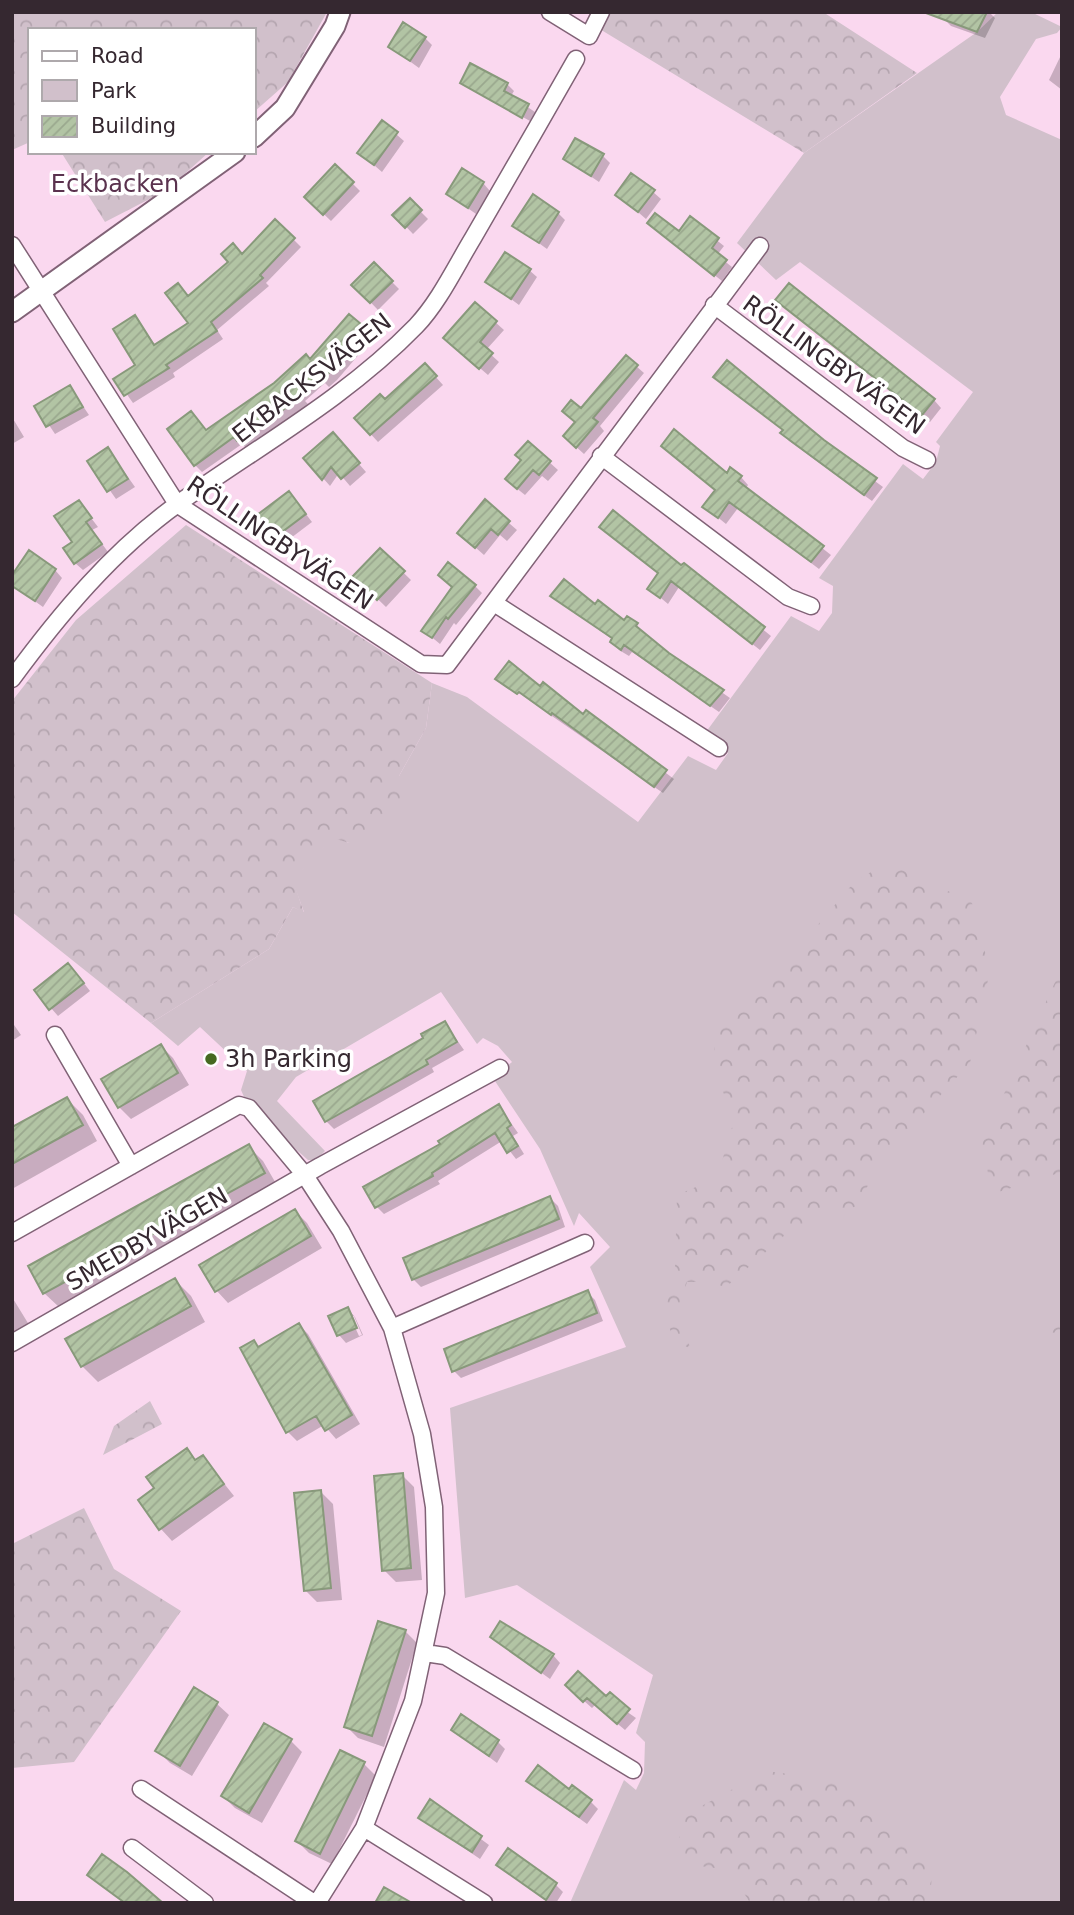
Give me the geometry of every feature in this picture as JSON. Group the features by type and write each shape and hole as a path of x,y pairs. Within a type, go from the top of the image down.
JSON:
{"street":[{"path":"256,135 285,107 335,26 340,12"},
{"path":"550,12 589,36 601,12"},
{"name":"EKBACKSVÄGEN","path":"12,679 46,633 97,575 177,505 275,440 347,386 417,325 455,268 576,59"},
{"path":"12,312 232,154"},
{"name":"RÖLLINGBYVÄGEN","path":"12,245 44,291 50,309 177,505 421,664 447,665 760,246"},
{"name":"RÖLLINGBYVÄGEN","path":"714,305 904,448 928,460"},
{"path":"601,456 788,597 811,606"},
{"path":"494,603 719,748"},
{"path":"55,1035 131,1166"},
{"name":"SMEDBYVÄGEN","path":"12,1343 304,1174 500,1068"},
{"path":"12,1233 239,1105 248,1108 304,1174 341,1231 393,1328 422,1434 434,1507 436,1593 425,1653 413,1702 364,1828 316,1903 141,1790"},
{"path":"393,1328 585,1243"},
{"path":"425,1653 445,1656 634,1770"},
{"path":"364,1828 484,1903"},
{"path":"132,1847 205,1903"}],"green space":[{"name":"Eckbacken","path":"12,12 327,12 288,82 256,110 256,28 28,28 28,143 12,150"},
{"path":"607,12 823,12 917,73 804,153 598,28"},
{"path":"998,12 1031,12 1062,27 1057,33 1036,39 1000,97 1006,115 1062,140 1062,1903 570,1903 624,1780 636,1790 644,1773 645,1742 636,1733 653,1675 517,1585 465,1598 450,1408 626,1347 590,1267 610,1247 579,1213 574,1226 540,1149 493,1078 512,1062 498,1046 483,1038 477,1044 441,992 296,1077 277,1101 325,1151 316,1160 308,1160 249,1108 241,1090 247,1071 200,1027 178,1046 151,1023 269,949 293,907 304,912 292,880 333,837 349,843 399,776 426,728 432,683 467,697 638,822 688,756 716,770 728,753 706,732 791,616 819,631 832,613 833,586 819,578 903,464 923,479 936,462 940,446 936,442 973,392 800,262 776,280 737,243 804,153 977,32"},
{"name":"Eckbacken","path":"62,154 207,154 167,190 105,222"},
{"path":"186,525 432,683 426,728 399,776 405,794 365,841 349,843 333,838 293,880 304,913 293,907 269,949 151,1023 12,912 12,701 76,620"},
{"path":"890,862 972,903 990,971 970,1063 882,1159 857,1206 794,1227 726,1287 706,1282 687,1282 679,1306 690,1348 674,1342 662,1304 675,1268 677,1195 717,1178 733,1124 715,1065 714,1027 759,994 856,880"},
{"path":"1062,967 1062,1172 992,1194 982,1142"},
{"path":"1062,1311 1062,1332 1037,1334"},
{"path":"150,1401 162,1424 103,1455 114,1426"},
{"path":"84,1508 114,1569 181,1611 74,1762 12,1768 12,1544"},
{"path":"766,1771 842,1781 860,1795 932,1871 930,1903 750,1903 730,1870 700,1866 676,1852 685,1815"}],"building":[{"path":"987,12 977,32 926,13"},
{"path":"403,22 426,37 410,61 388,47"},
{"path":"470,63 508,83 504,91 529,104 522,118 460,83"},
{"path":"382,120 398,132 374,165 357,153"},
{"path":"575,138 604,154 591,176 563,159"},
{"path":"335,164 354,182 323,215 304,197"},
{"path":"462,168 484,182 468,208 446,194"},
{"path":"631,173 655,190 638,212 615,195"},
{"path":"533,194 559,212 539,243 512,226"},
{"path":"410,198 422,210 405,228 392,215"},
{"path":"655,213 679,231 690,216 719,238 712,248 727,260 714,276 647,223"},
{"path":"275,219 295,238 260,275 263,278 211,322 217,331 166,365 169,368 124,396 113,379 135,365 113,329 135,315 154,345 188,323 165,293 178,283 188,296 228,262 221,254 233,243 242,254"},
{"path":"505,252 531,269 511,299 485,282"},
{"path":"374,262 393,281 370,303 351,285"},
{"path":"789,283 935,399 922,415 775,300"},
{"path":"475,302 497,321 480,342 493,353 479,369 443,338"},
{"path":"349,314 367,329 330,372 320,380 316,376 298,392 302,396 293,403 237,441 234,437 194,466 167,429 191,411 206,430 274,383 306,354 310,359"},
{"path":"626,355 638,365 593,418 598,422 576,448 563,436 575,422 562,411 571,400 581,408"},
{"path":"727,360 824,440 877,478 864,495 780,433 783,430 713,377"},
{"path":"425,363 437,376 370,435 354,418 380,394 385,399"},
{"path":"70,385 83,407 46,427 34,406"},
{"path":"674,429 727,473 730,467 742,476 738,481 824,546 811,562 729,502 718,518 702,507 715,490 661,446"},
{"path":"333,432 360,463 341,479 331,467 322,480 303,458"},
{"path":"528,441 551,461 539,475 533,470 517,489 505,479 521,460 515,455"},
{"path":"108,447 128,479 107,492 87,461"},
{"path":"289,491 306,514 274,538 257,515"},
{"path":"485,499 510,521 498,535 491,529 475,548 457,533"},
{"path":"79,500 92,518 86,522 102,544 74,564 63,548 72,542 54,516"},
{"path":"613,510 681,565 684,563 765,627 752,644 671,581 660,598 647,589 658,573 599,527"},
{"path":"380,548 405,571 377,600 352,577"},
{"path":"29,550 56,569 35,601 12,586 12,575"},
{"path":"448,562 476,585 448,619 446,617 432,638 421,631 452,587 438,575"},
{"path":"564,579 595,604 598,600 624,620 627,616 638,623 636,626 669,653 724,690 710,706 624,645 621,650 610,642 612,638 550,596"},
{"path":"509,661 540,686 543,682 583,714 586,710 667,770 654,787 552,713 551,715 495,679"},
{"path":"68,963 84,983 49,1010 34,990"},
{"path":"445,1021 457,1042 426,1060 428,1064 325,1122 313,1101 423,1038 421,1034"},
{"path":"161,1044 178,1073 118,1108 101,1079"},
{"path":"67,1097 83,1125 12,1164 12,1127"},
{"path":"499,1104 511,1125 507,1128 518,1146 507,1153 495,1133 432,1173 433,1176 375,1208 363,1187 440,1144 438,1141"},
{"path":"249,1144 265,1173 43,1294 28,1266"},
{"path":"550,1196 559,1219 412,1280 403,1258"},
{"path":"295,1209 311,1236 215,1292 199,1265"},
{"path":"175,1278 191,1306 81,1367 65,1339"},
{"path":"588,1290 597,1313 452,1372 444,1349"},
{"path":"348,1307 357,1328 337,1336 328,1316"},
{"path":"299,1323 352,1415 325,1431 316,1416 286,1433 240,1348 254,1340 258,1347"},
{"path":"187,1448 195,1460 203,1455 224,1484 159,1530 138,1500 154,1488 146,1477"},
{"path":"403,1473 411,1568 382,1571 374,1476"},
{"path":"321,1490 331,1588 304,1591 294,1493"},
{"path":"378,1621 406,1630 372,1736 344,1727"},
{"path":"500,1621 554,1654 541,1673 490,1637"},
{"path":"578,1671 606,1696 610,1692 630,1709 617,1724 587,1698 583,1702 565,1685"},
{"path":"194,1687 218,1702 180,1766 155,1751"},
{"path":"461,1714 499,1740 489,1756 451,1730"},
{"path":"264,1723 292,1739 249,1813 221,1796"},
{"path":"340,1750 365,1762 320,1854 295,1841"},
{"path":"538,1765 569,1789 572,1785 592,1800 579,1817 526,1781"},
{"path":"430,1799 482,1836 472,1852 418,1818"},
{"path":"508,1848 557,1883 546,1900 496,1865"},
{"path":"102,1854 163,1903 125,1903 87,1875"},
{"path":"384,1887 412,1903 375,1903"}],"place":[{"name":"3h Parking","path":"211,1059"}]}
